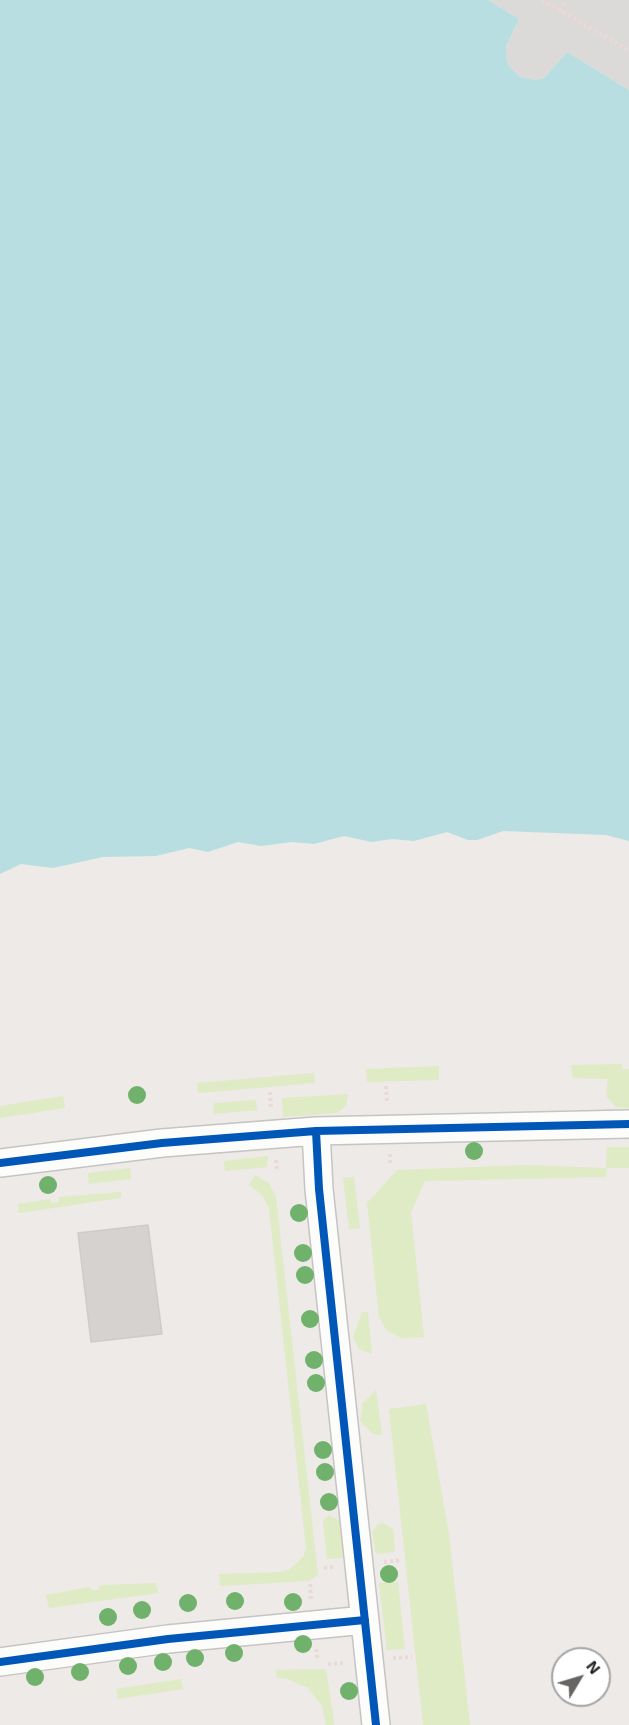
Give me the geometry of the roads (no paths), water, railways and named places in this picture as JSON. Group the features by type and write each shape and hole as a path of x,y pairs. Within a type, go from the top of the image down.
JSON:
{"street":[{"path":"0,1163 162,1143 316,1131 629,1124"},
{"path":"316,1131 319,1189 376,1725"},
{"path":"0,1662 168,1639 365,1620"}],"water":[{"path":"0,0 488,0 519,19 506,47 506,56 508,65 520,77 536,80 544,78 567,52 629,90 629,841 606,835 503,831 477,840 468,840 447,832 414,841 392,839 372,842 344,836 314,844 292,842 261,846 238,842 208,852 189,848 156,856 103,857 53,868 21,864 0,874"}]}
